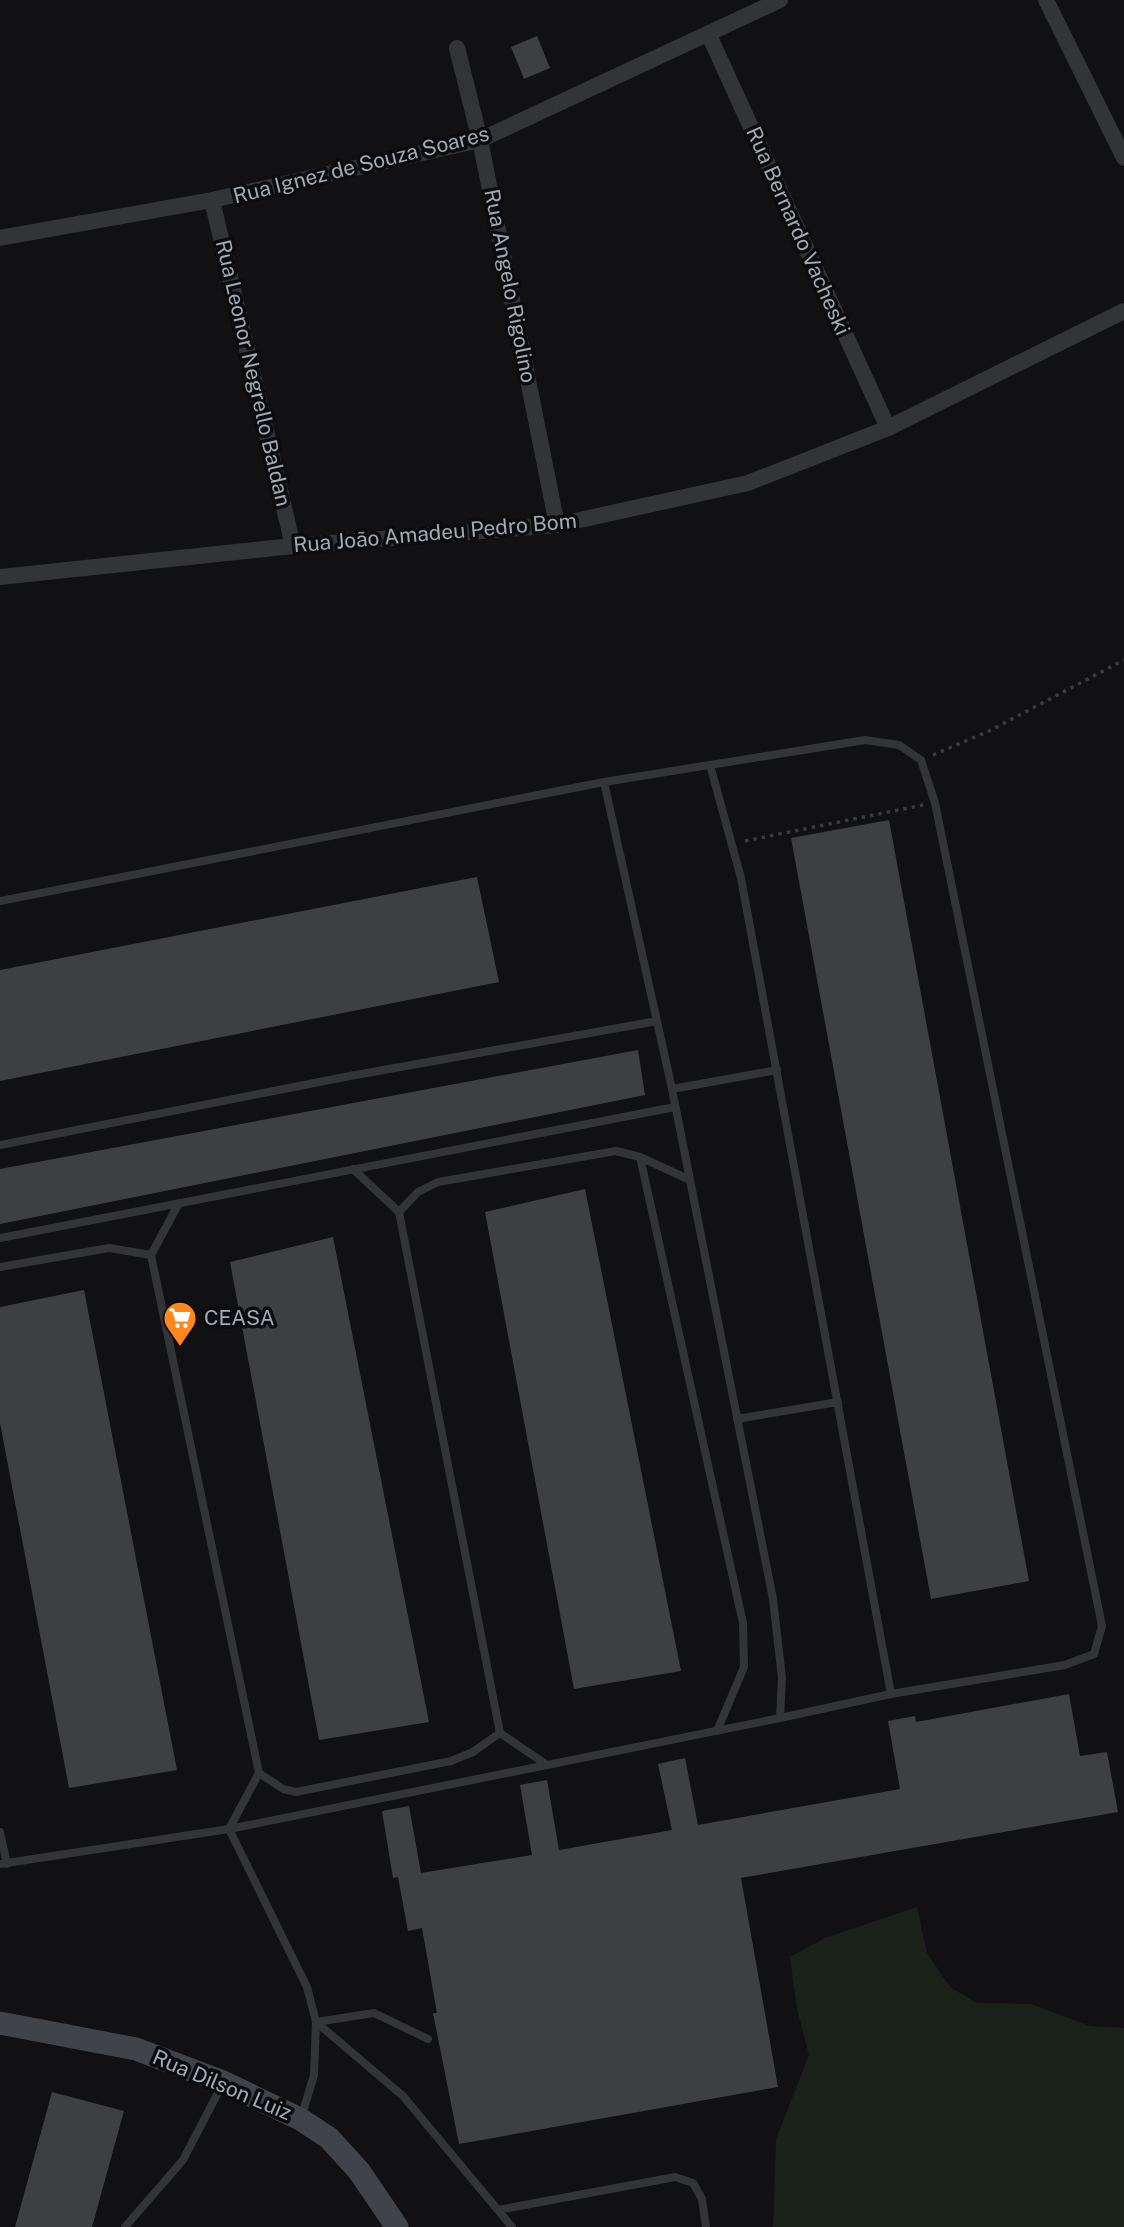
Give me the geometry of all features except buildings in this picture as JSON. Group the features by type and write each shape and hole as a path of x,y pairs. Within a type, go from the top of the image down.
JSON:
{"street":[{"name":"Rua Ignez de Souza Soares","path":"0,238 212,200 480,139 780,0"},
{"path":"1046,0 1124,158"},
{"name":"Rua Bernardo Vacheski","path":"709,35 888,428"},
{"name":"Rua Angelo Rigolino","path":"457,48 480,139 557,526"},
{"name":"Rua Leonor Negrello Baldan","path":"212,200 293,546"},
{"name":"Rua João Amadeu Pedro Bom","path":"0,577 293,546 557,526 748,483 888,428 1124,310"},
{"name":"Rua Dilson Luiz","path":"0,2023 136,2049 223,2082 300,2119 329,2138 359,2171 397,2227"}],"lane":[{"path":"0,901 604,782 865,740 899,744 921,760 935,803 1102,1626 1094,1654 1065,1665 891,1694 229,1829 3,1864 0,1832"},
{"path":"710,765 741,877 891,1694"},
{"path":"604,782 675,1107 773,1599 782,1678 780,1718"},
{"path":"0,1146 350,1076 657,1021"},
{"path":"671,1089 777,1070"},
{"path":"0,1238 675,1107"},
{"path":"399,1212 418,1192 438,1182 616,1151 640,1157 690,1180"},
{"path":"640,1157 743,1623 744,1668 717,1731"},
{"path":"353,1170 399,1212 500,1733 547,1765"},
{"path":"180,1203 151,1255 259,1773 229,1829"},
{"path":"0,1267 109,1248 151,1255"},
{"path":"737,1419 838,1402"},
{"path":"259,1773 283,1790 296,1792 452,1761 473,1752 500,1733"},
{"path":"229,1829 307,1987 316,2022 314,2075 300,2119"},
{"path":"316,2022 374,2013 428,2039"},
{"path":"316,2022 403,2096 512,2227"},
{"path":"125,2227 183,2160 223,2082"},
{"path":"498,2210 675,2177 692,2183 702,2199 706,2227"}],"path":[{"path":"921,760 989,731 1124,660"},
{"path":"732,844 935,803"}],"shaded area":[{"path":"917,1907 927,1953 950,1987 977,2003 1031,2004 1090,2026 1124,2028 1124,2227 773,2227 776,2139 809,2055 797,2009 790,1957 825,1938"}],"place":[{"name":"CEASA","path":"180,1348"}]}
